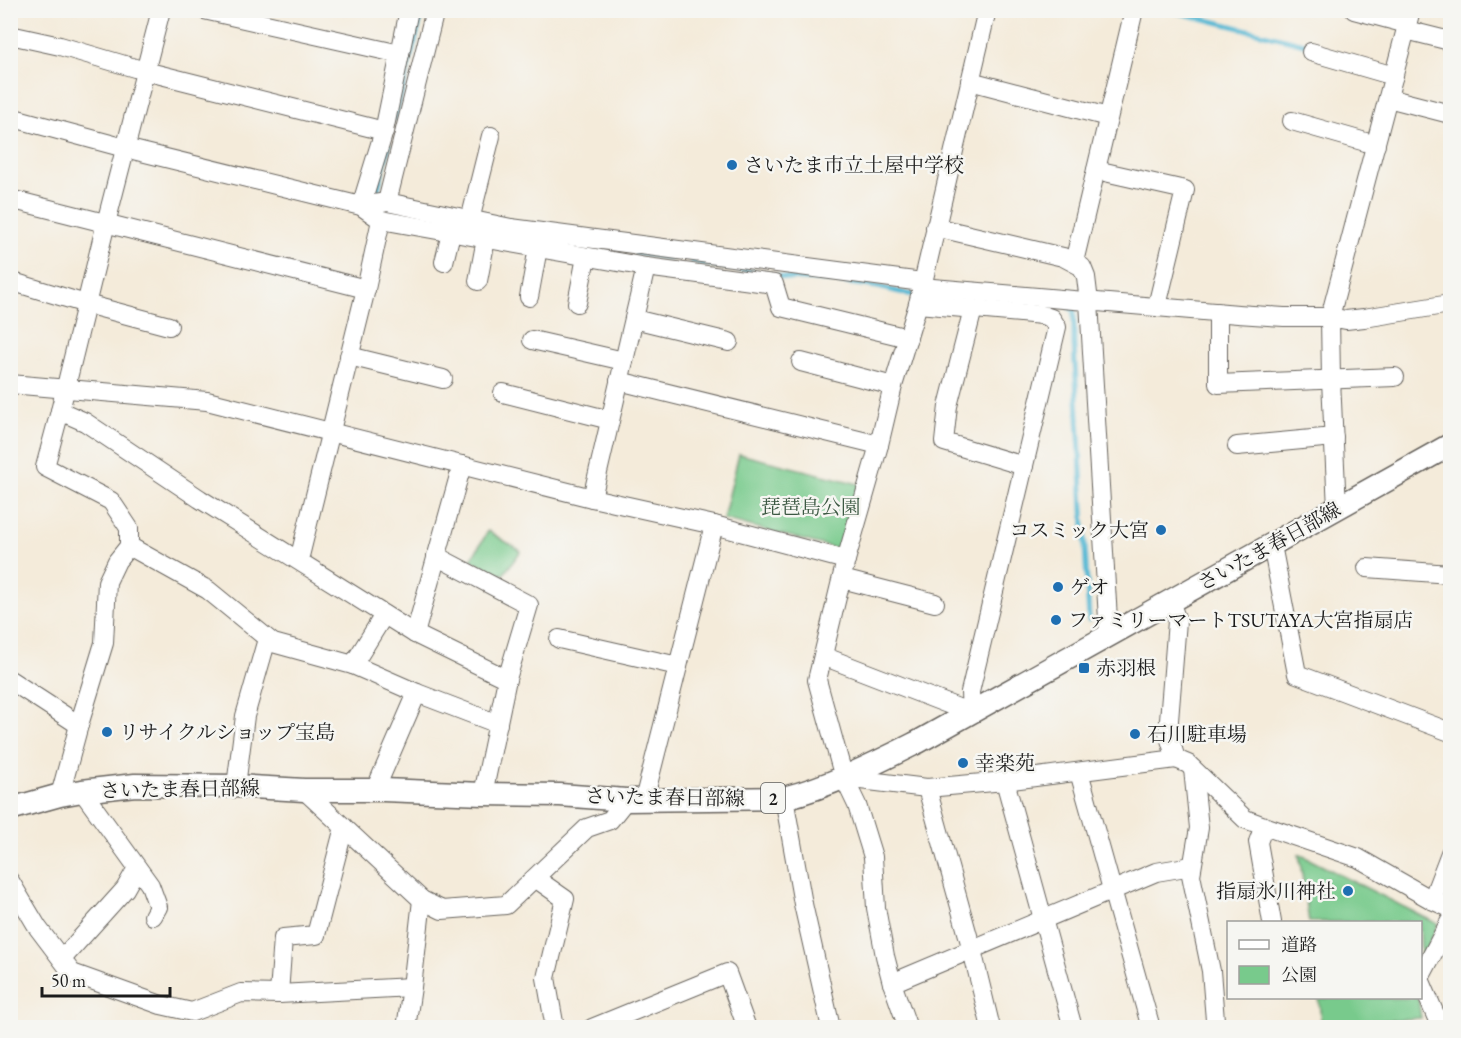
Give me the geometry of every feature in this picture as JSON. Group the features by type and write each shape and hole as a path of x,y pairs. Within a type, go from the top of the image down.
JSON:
{"main road":[{"name":"さいたま春日部線","path":"10,809 60,795 135,785 560,795 635,800 784,798 809,792 844,778 918,742 1450,445"}],"street":[{"path":"60,795 104,643 107,582 117,561 129,546 129,528 111,501 45,467 160,10"},
{"path":"204,10 400,54"},
{"path":"361,206 384,131 409,10"},
{"path":"387,202 435,10"},
{"path":"908,1028 891,983 876,908 873,857 857,805 844,778 817,680 846,560 920,293 987,10"},
{"path":"1074,262 1134,10"},
{"path":"1354,10 1408,21 1450,40"},
{"path":"1337,509 1330,318 1408,21"},
{"path":"10,35 384,131"},
{"path":"1311,52 1394,76"},
{"path":"970,81 1108,117"},
{"path":"1388,98 1450,114"},
{"path":"10,117 361,206 381,220 646,267 774,284 781,307 908,338"},
{"path":"1292,122 1376,145"},
{"path":"470,220 491,136"},
{"path":"1095,170 1185,190 1156,306"},
{"path":"10,199 366,288"},
{"path":"361,206 387,202 511,228 920,293 1156,306 1346,320 1450,304"},
{"path":"299,560 381,220"},
{"path":"935,227 1063,256 1082,267 1086,277 1089,302 1109,636"},
{"path":"444,262 451,232"},
{"path":"478,281 486,239"},
{"path":"529,297 537,248"},
{"path":"577,303 586,257"},
{"path":"592,498 646,267"},
{"path":"10,281 170,326"},
{"path":"823,656 971,713 970,692 1057,327 1052,318 1042,315 973,309 920,293"},
{"path":"973,309 948,406 944,442 1024,466"},
{"path":"1218,312 1218,384 1395,377"},
{"path":"634,319 729,342"},
{"path":"532,340 624,361"},
{"path":"349,356 443,379"},
{"path":"801,362 893,386"},
{"path":"619,381 879,445"},
{"path":"10,384 207,401 592,498 714,525 846,560"},
{"path":"502,393 610,420"},
{"path":"60,411 85,422 200,499 415,634 507,679"},
{"path":"1237,446 1334,437"},
{"path":"415,634 462,465"},
{"path":"304,790 422,900 442,910 506,905 587,828 610,820 635,800 678,666 714,525"},
{"path":"1272,545 1297,674 1450,732"},
{"path":"129,546 208,590 273,644 353,665 417,693 498,723"},
{"path":"436,556 529,605 507,679 483,794"},
{"path":"1366,568 1450,574"},
{"path":"842,579 935,603"},
{"path":"1170,601 1177,621 1168,733 1176,759"},
{"path":"353,665 384,615"},
{"path":"236,786 245,716 267,639"},
{"path":"559,639 678,666"},
{"path":"10,680 79,725"},
{"path":"375,790 417,693"},
{"path":"844,778 927,788 1005,782 1176,759 1188,764 1245,819 1358,858 1450,908"},
{"path":"1193,769 1199,828 1191,874 1211,971 1215,1020 1219,1028"},
{"path":"1079,772 1151,1028"},
{"path":"1005,782 1073,1028"},
{"path":"927,788 991,1028"},
{"path":"82,791 150,885 158,907 153,916"},
{"path":"784,798 803,903 831,1028"},
{"path":"1264,826 1258,842 1272,921"},
{"path":"279,994 284,938 316,935 344,827"},
{"path":"1432,900 1450,853"},
{"path":"891,983 1156,872 1192,866"},
{"path":"62,959 125,889 137,868"},
{"path":"535,878 565,899 546,978 555,1028"},
{"path":"10,882 38,928 72,973 161,1005 189,1020 241,993 279,994 412,987"},
{"path":"406,1028 422,900"},
{"path":"1422,975 1450,921"},
{"path":"592,1028 727,973 747,1028"},
{"path":"1422,984 1441,1028"}],"green space":[{"name":"琵琶島公園","path":"739,454 859,484 845,544 838,549 723,519"},
{"path":"488,531 521,551 503,575 471,560"},
{"name":"指扇氷川神社","path":"1299,854 1438,924 1422,960 1422,921 1309,921"},
{"path":"1319,999 1418,999 1421,1018 1321,1025"}],"waterway":[{"path":"395,119 423,10"},
{"path":"1168,10 1312,46"},
{"path":"377,201 377,192 389,145"},
{"path":"636,253 671,258"},
{"path":"692,261 787,278 834,281 917,295"},
{"path":"1070,308 1074,308 1089,620"}],"place":[{"name":"さいたま市立土屋中学校","path":"732,165"},
{"name":"コスミック大宮","path":"1161,530"},
{"name":"ゲオ","path":"1058,587"},
{"name":"ファミリーマートTSUTAYA大宮指扇店","path":"1056,620"},
{"name":"赤羽根","path":"1084,668"},
{"name":"リサイクルショップ宝島","path":"107,732"},
{"name":"石川駐車場","path":"1135,734"},
{"name":"幸楽苑","path":"963,763"},
{"name":"指扇氷川神社","path":"1348,891"}]}
